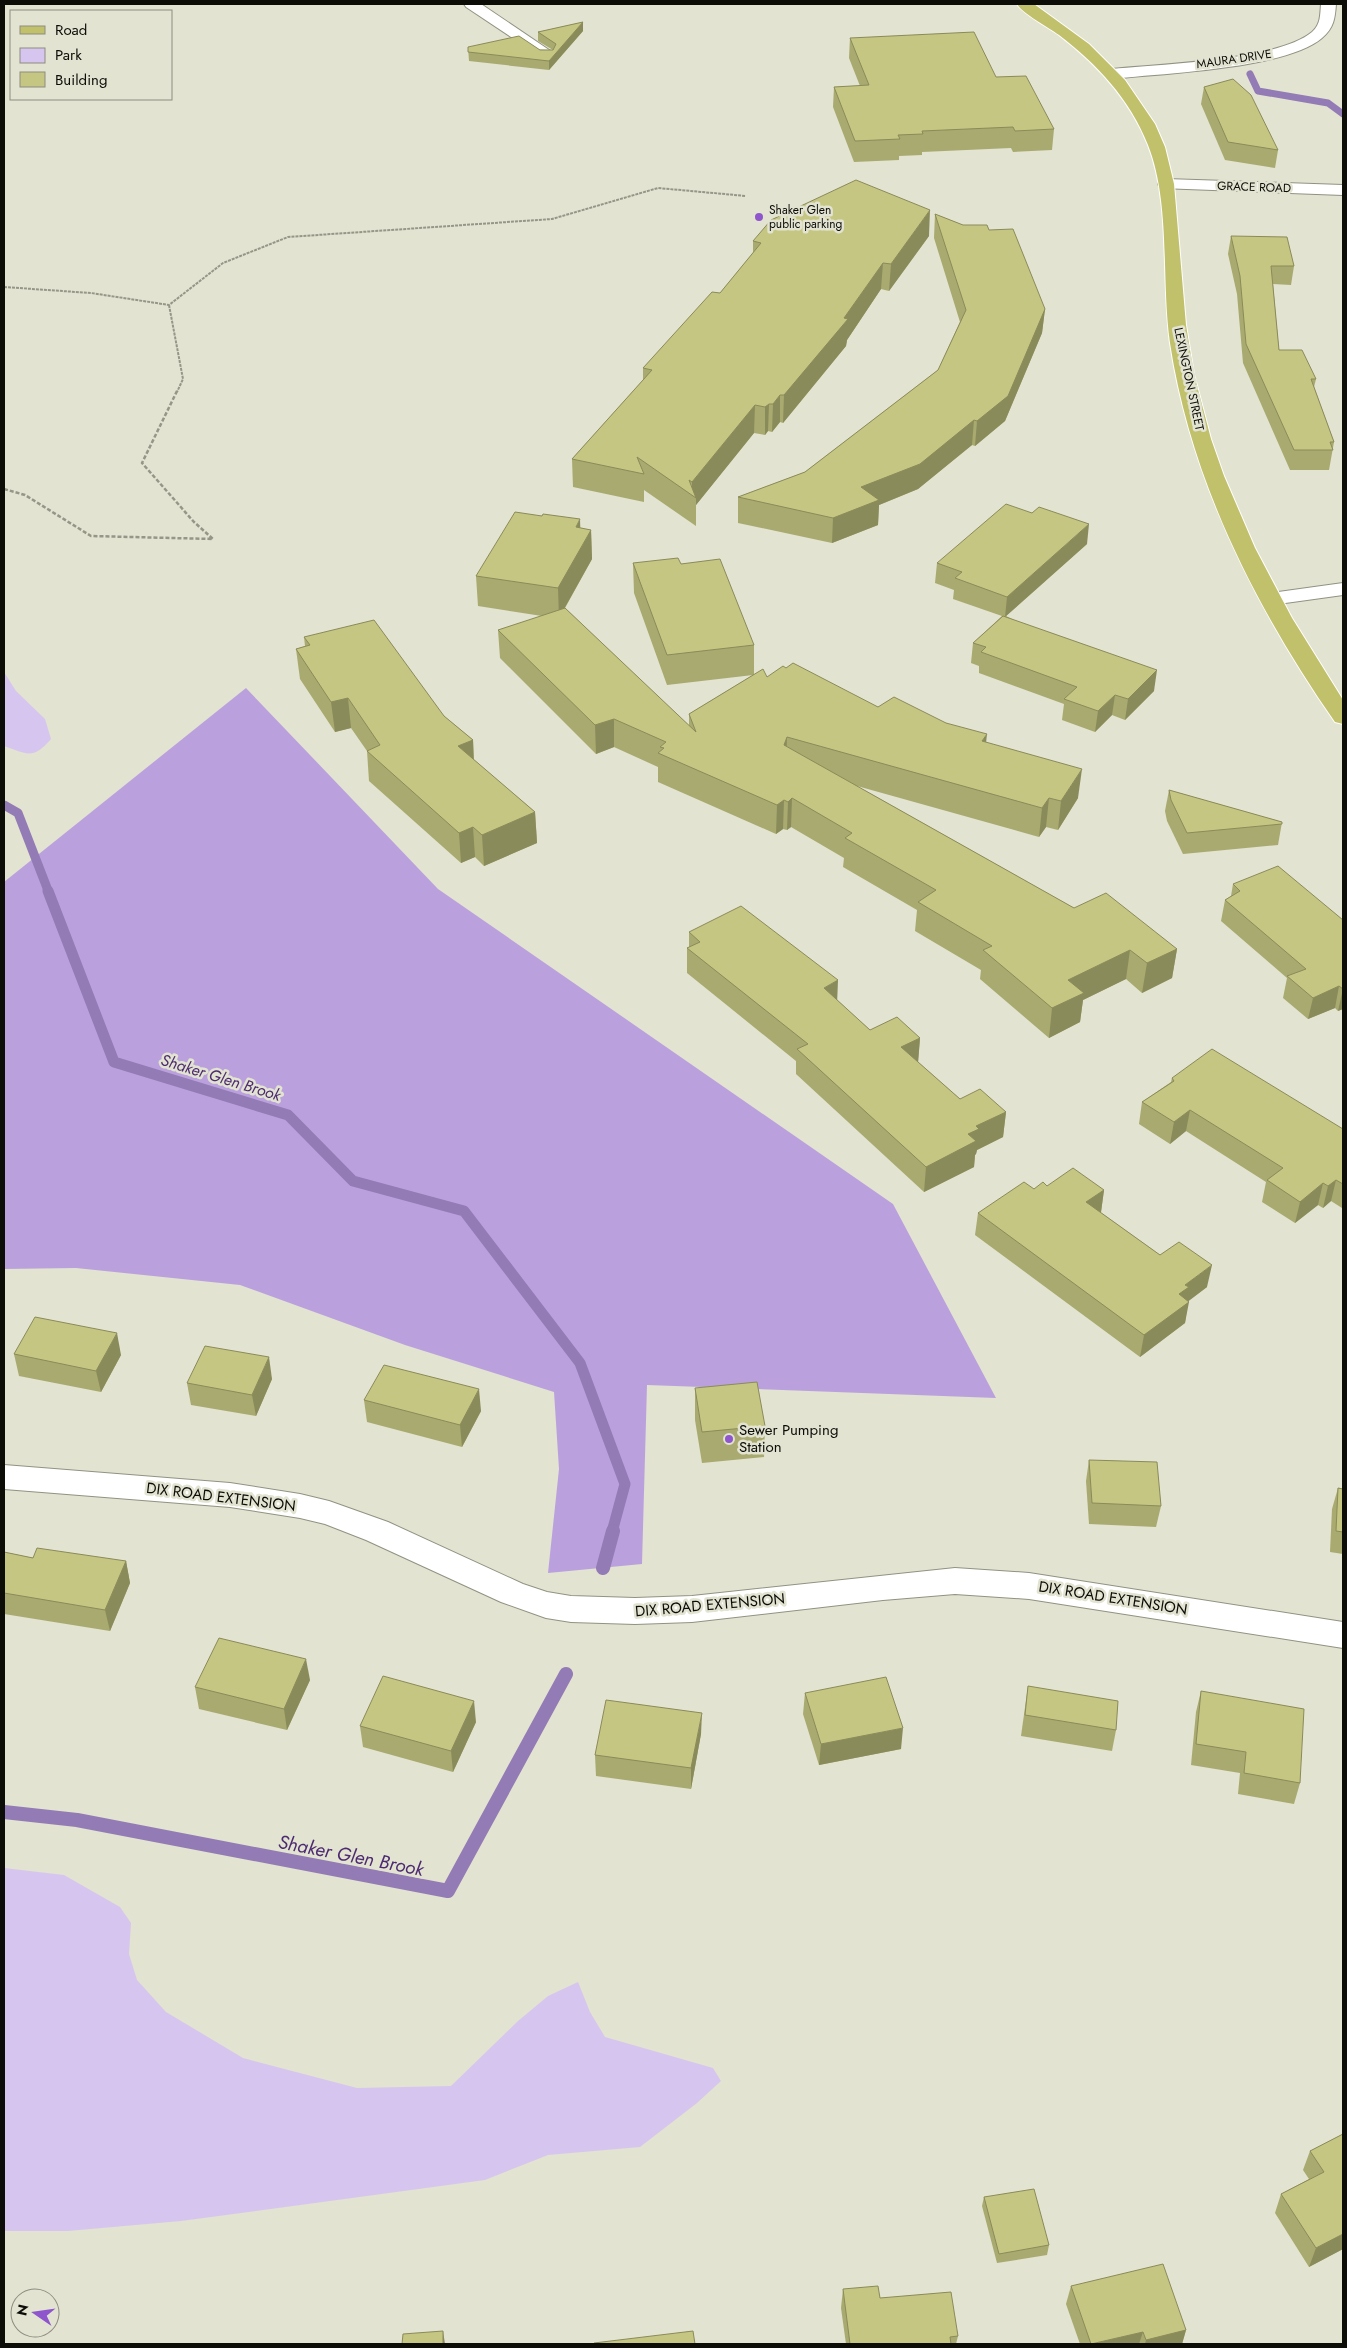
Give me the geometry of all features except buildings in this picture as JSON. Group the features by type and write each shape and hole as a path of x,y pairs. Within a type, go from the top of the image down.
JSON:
{"main road":[{"name":"LEXINGTON STREET","path":"1024,4 1072,37 1112,74 1125,91 1157,145 1166,184 1176,317 1181,352 1202,439 1219,490 1248,554 1283,623 1343,717"}],"street":[{"path":"471,4 547,54"},
{"name":"MAURA DRIVE","path":"1112,74 1252,58 1284,51 1308,40 1324,28 1330,13 1328,4"},
{"name":"GRACE ROAD","path":"1166,184 1343,190"},
{"path":"1271,599 1343,590"},
{"name":"DIX ROAD EXTENSION","path":"4,1477 230,1495 300,1506 329,1513 377,1531 512,1593 546,1604 571,1609 635,1611 692,1609 882,1586 955,1581 1028,1586 1343,1635"}],"path":[{"path":"4,287 91,293 168,305 223,263 288,238 552,219 658,188 746,196"},
{"path":"4,489 25,496 91,536 213,539 194,522 142,463 183,378 168,305"}],"green space":[{"path":"4,672 16,691 45,719 51,739 45,746 34,753 24,753 4,746"},
{"path":"4,1868 64,1875 120,1907 131,1923 129,1954 137,1980 166,2012 243,2058 357,2088 451,2086 518,2021 548,1996 578,1982 590,2012 605,2037 713,2068 721,2081 697,2103 640,2147 548,2155 485,2180 181,2221 68,2231 4,2231"}],"shaded area":[{"path":"246,688 438,889 893,1204 996,1398 647,1385 642,1564 548,1573 559,1469 554,1392 405,1345 240,1285 76,1268 4,1269 4,882"}],"waterway":[{"path":"1250,74 1258,91 1328,103 1343,114"},
{"name":"Shaker Glen Brook","path":"4,805 18,813 49,893"},
{"name":"Shaker Glen Brook","path":"48,891 114,1062 288,1115 353,1181 464,1211 580,1363 625,1484 612,1532"},
{"name":"Shaker Glen Brook","path":"603,1568 613,1531"},
{"name":"Shaker Glen Brook","path":"4,1812 77,1820 448,1891 566,1674"}],"place":[{"name":"Shaker Glen public parking","path":"759,217"},
{"name":"Sewer Pumping Station","path":"729,1439"}]}
